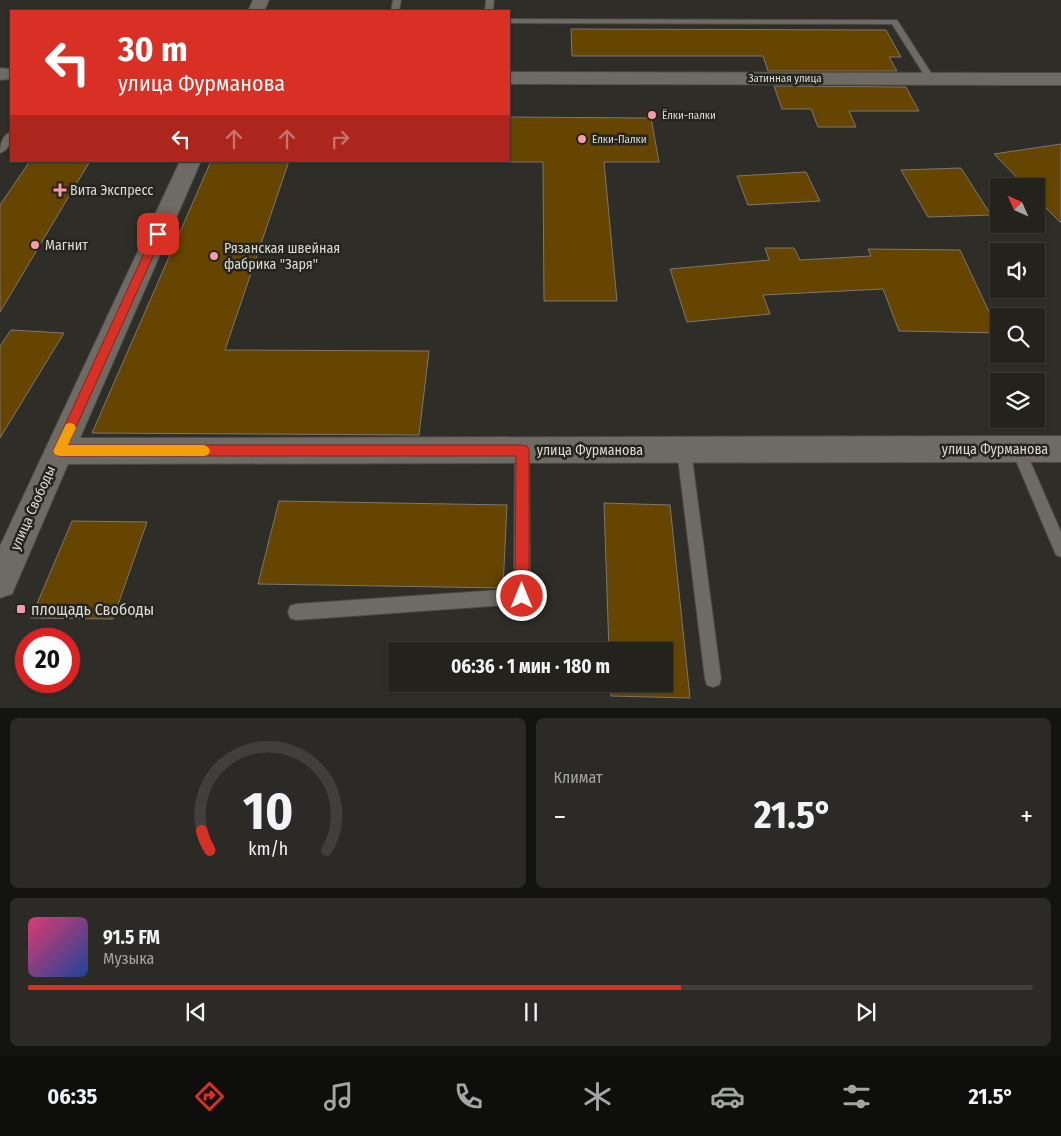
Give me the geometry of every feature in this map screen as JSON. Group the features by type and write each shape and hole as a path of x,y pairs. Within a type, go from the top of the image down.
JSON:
{"street":[{"name":"Затинная улица","path":"510,78 1061,79"},
{"name":"улица Свободы","path":"0,582 191,162"},
{"name":"улица Фурманова","path":"60,451 1061,449"}],"lane":[{"path":"510,21 894,22 931,79"},
{"path":"0,150 10,136"},
{"path":"1018,449 1061,550"},
{"path":"296,612 522,596 522,450"},
{"path":"684,450 713,679"}],"building":[{"path":"571,29 886,30 901,57 889,57 897,71 768,71 763,56 572,56"},
{"path":"774,86 906,87 919,111 849,111 856,127 818,127 811,109 782,109"},
{"path":"510,117 651,118 659,162 604,162 617,301 544,301 543,162 510,162"},
{"path":"1061,144 1061,223 1045,207 1045,178 1017,178 994,154"},
{"path":"29,162 89,162 0,312 0,205"},
{"name":"Рязанская швейная фабрика \"Заря\"","path":"211,162 289,162 225,350 429,351 419,435 92,433"},
{"path":"961,168 990,215 928,217 901,170"},
{"path":"806,172 820,201 748,205 737,176"},
{"path":"765,248 794,248 800,260 871,256 868,249 960,250 990,314 990,333 899,331 883,289 763,295 770,314 687,322 670,269 769,260"},
{"path":"11,330 64,333 0,438 0,346"},
{"path":"279,501 507,505 503,588 258,584"},
{"path":"604,503 670,505 690,698 611,696 611,692 673,692 673,642 609,642"},
{"path":"72,521 147,522 113,619 31,618"}],"slow traffic":[{"path":"70,428 60,451 204,451"}],"place":[{"name":"Ёлки-палки","path":"652,115"},
{"name":"Елки-Палки","path":"582,139"},
{"name":"Вита Экспресс","path":"60,190"},
{"name":"Магнит","path":"35,245"},
{"name":"Рязанская швейная фабрика \"Заря\"","path":"214,256"},
{"name":"площадь Свободы","path":"21,609"}],"route":[{"path":"158,234 60,451 522,450 522,596"}]}
